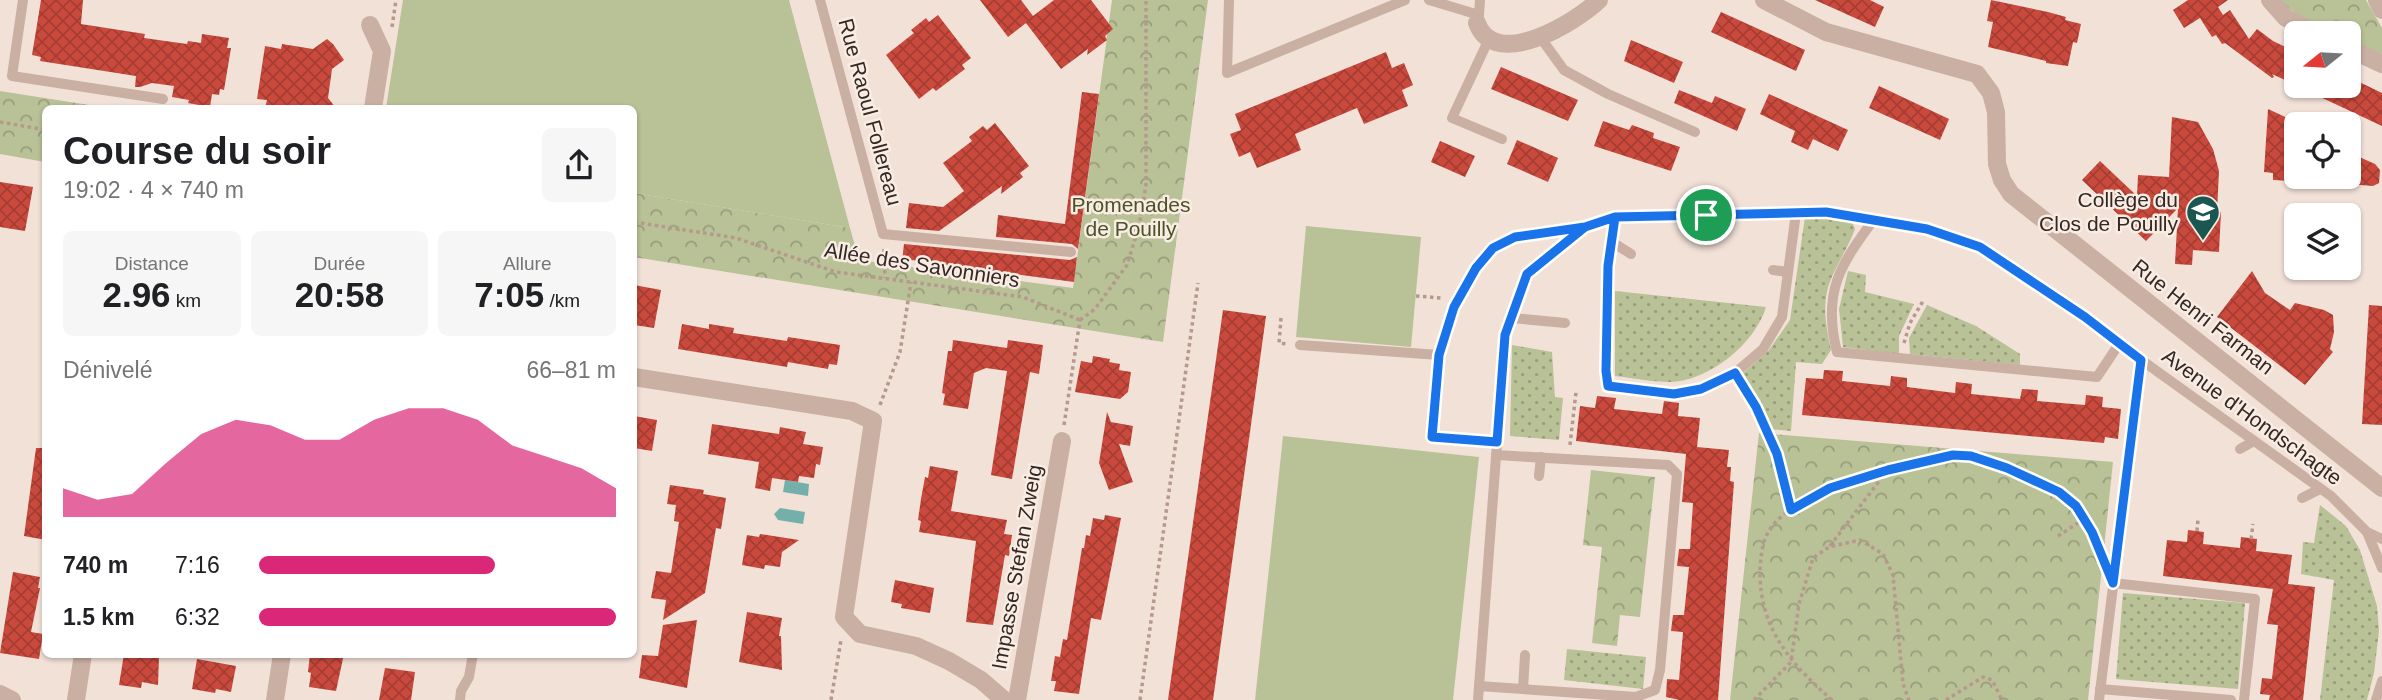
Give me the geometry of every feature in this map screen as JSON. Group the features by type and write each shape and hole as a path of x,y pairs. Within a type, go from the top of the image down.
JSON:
{"street":[{"path":"1478,19 1480,33 1489,41 1501,44 1540,37 1579,17 1599,0"},
{"name":"Rue Henri Farman","path":"1764,0 1826,32 1977,74 1991,93 1996,112 1997,164 2002,180 2011,194 2382,488"},
{"path":"2270,0 2290,21"},
{"path":"2377,0 2382,10"},
{"path":"370,25 382,51 373,105"},
{"path":"2361,54 2382,64"},
{"path":"637,377 852,411 873,421 844,617 860,634 916,646 949,661 981,680 1004,700"},
{"name":"Impasse Stefan Zweig","path":"1017,700 1062,441"},
{"path":"76,700 82,658"},
{"path":"275,700 281,658"},
{"path":"0,694 12,700"}],"lane":[{"path":"23,0 12,76 163,99"},
{"name":"Rue Raoul Follereau","path":"820,0 883,234"},
{"path":"1230,0 1227,73 1405,0"},
{"path":"1429,0 1478,19 1480,0"},
{"path":"1540,37 1564,70 1608,94 1695,132"},
{"path":"1489,41 1452,118 1502,139"},
{"name":"Avenue d'Hondschagte","path":"1478,700 1505,335 1527,274 1585,227 1615,217 1826,212 1875,218 1927,229 1980,247 2034,282 2331,496 2367,532 2382,539"},
{"path":"1615,217 1608,266 1608,386 1674,394 1701,389 1735,373 1763,349 1782,317 1796,213"},
{"path":"1875,218 1836,283 1830,316 1837,352 2096,377 2119,344"},
{"path":"1497,442 1432,437 1439,355 1457,300 1476,268 1493,248 1515,237 1585,227"},
{"path":"883,234 1071,252"},
{"path":"1612,242 1631,254"},
{"path":"1773,270 1788,272"},
{"path":"1512,318 1565,323"},
{"path":"1300,345 1439,355"},
{"path":"2141,360 2100,695 2231,700"},
{"path":"2240,449 2254,441"},
{"path":"1479,686 1515,692 1636,697 1655,690 1660,670 1677,474 1668,465 1496,455"},
{"path":"1539,476 1541,457"},
{"path":"2302,498 2320,489"},
{"path":"2367,532 2382,568"},
{"path":"2113,583 2255,599 2244,700"},
{"path":"1515,692 1525,655"},
{"path":"460,700 461,691 469,677 472,658"},
{"path":"2376,700 2382,681"}],"path":[{"path":"1062,441 1080,320 1096,309 1127,265 1139,226 1146,185 1146,0"},
{"path":"0,122 42,129"},
{"name":"Allée des Savonniers","path":"637,222 736,238 836,272 1023,297 1080,320"},
{"path":"883,234 885,278"},
{"path":"873,421 891,381 900,352 911,282"},
{"path":"1140,700 1198,283"},
{"path":"1416,296 1457,300"},
{"path":"1904,359 1904,339 1923,301"},
{"path":"1279,343 1281,318"},
{"path":"1735,373 1756,407 1777,454 1791,510"},
{"path":"1569,459 1576,392"},
{"path":"1832,700 1791,662 1765,614 1760,587 1761,550 1772,526 1791,510 1830,488 1888,470 1953,455 1971,456 2007,468 2059,492 2076,506 2092,532 2113,583"},
{"path":"1754,700 1791,662 1799,604 1813,558 1829,547 1888,470"},
{"path":"2058,536 2084,519"},
{"path":"2197,531 2198,519"},
{"path":"2251,538 2253,524"},
{"path":"1829,547 1860,540 1883,554 1893,575 1903,684 1909,700"},
{"path":"831,700 844,617"},
{"path":"1946,700 1983,677 1992,680 2002,700"}],"green space":[{"path":"403,0 789,0 850,228 637,193 637,105 386,105"},
{"name":"Promenades de Pouilly","path":"1112,0 1208,0 1163,342 637,257 637,193 850,228 859,260 1073,288"},
{"path":"2280,0 2366,0 2382,28 2382,54 2361,45 2361,21 2308,21"},
{"path":"0,91 89,105 42,105 42,161 0,154"},
{"path":"1805,217 1846,219 1852,222 1855,229 1831,279 1826,297 1826,323 1831,350 1822,364 1796,362 1791,431 1771,429 1741,375 1769,350 1790,320"},
{"path":"1306,226 1421,237 1411,347 1296,337"},
{"path":"1848,271 1866,275 1865,292 1914,304 1899,336 1899,354 1843,347 1839,309"},
{"path":"1615,291 1766,307 1752,334 1741,347 1715,368 1685,380 1649,381 1615,376"},
{"path":"1927,305 1976,326 2020,354 2020,365 1910,354 1909,338"},
{"path":"1512,345 1552,352 1555,397 1563,398 1559,440 1510,436"},
{"path":"1759,433 2113,462 2088,700 1730,700"},
{"path":"1283,436 1479,457 1453,700 1255,700"},
{"path":"1591,470 1655,477 1640,617 1620,615 1617,646 1592,643 1602,547 1583,545"},
{"path":"2320,505 2346,526 2360,550 2377,606 2379,631 2374,673 2367,700 2320,700 2334,580 2301,574 2303,542 2314,543"},
{"path":"2123,593 2245,603 2238,689 2116,679"},
{"path":"1567,649 1646,657 1643,689 1564,680"}],"water":[{"path":"785,480 809,484 808,496 783,492"},
{"path":"780,508 805,512 803,524 778,520 774,514"}],"building":[{"path":"41,0 83,0 81,24 187,44 188,41 201,43 202,34 229,38 227,48 231,48 224,90 220,89 219,95 212,94 210,105 188,103 189,100 172,97 174,86 152,83 135,87 136,76 40,61 41,57 32,55"},
{"path":"980,0 1021,0 1033,16 1054,0 1091,0 1113,29 1105,36 1107,40 1087,55 1088,49 1061,69 1026,23 1008,37"},
{"path":"1815,0 1870,0 1884,7 1875,27"},
{"path":"1991,0 2048,12 2081,24 2077,43 2073,42 2068,66 2046,63 1988,47 1993,22 1987,21"},
{"path":"2188,0 2228,0 2218,7 2223,15 2230,10 2249,39 2257,29 2284,46 2284,80 2272,74 2272,78 2225,43 2222,44 2216,35 2212,37 2200,18 2184,28 2173,10"},
{"path":"1721,12 1805,50 1796,71 1711,32"},
{"path":"938,15 971,58 962,65 965,69 936,91 933,88 919,99 886,55 914,33 911,30 926,18 929,22"},
{"path":"327,39 344,60 332,69 328,98 334,105 266,105 267,100 257,99 265,46 281,49 282,44 313,49"},
{"path":"1631,40 1683,62 1674,83 1624,61"},
{"path":"1386,52 1392,68 1404,63 1413,85 1402,90 1408,106 1364,124 1357,108 1295,134 1301,150 1257,168 1250,152 1239,157 1230,134 1241,130 1235,114"},
{"path":"1501,67 1578,100 1568,121 1491,89"},
{"path":"2361,83 2382,93 2382,126 2361,116 2361,112 2352,112 2322,98 2361,98"},
{"path":"1879,86 1949,119 1940,140 1869,108"},
{"path":"1679,90 1712,103 1715,96 1746,109 1737,131 1674,103"},
{"path":"1082,92 1099,94 1078,249 1072,244 996,237 998,215 1065,224"},
{"path":"1769,94 1848,130 1838,151 1813,139 1808,150 1791,142 1795,131 1760,114"},
{"path":"2268,109 2284,116 2284,180 2273,180 2273,173 2264,172"},
{"path":"2172,117 2198,122 2213,149 2219,171 2219,252 2193,250 2192,265 2175,264 2178,208 2146,241 2082,180 2100,161 2137,196 2138,175 2169,177"},
{"path":"1603,121 1629,130 1632,125 1654,133 1653,138 1680,147 1671,171 1594,146"},
{"path":"995,123 1029,166 1020,173 1023,177 1001,194 1002,186 939,231 906,228 909,203 943,207 964,191 943,163 972,141 969,137 983,126 987,130"},
{"path":"1517,140 1558,158 1548,182 1507,164"},
{"path":"1440,141 1475,156 1465,177 1431,162"},
{"path":"2361,158 2375,164 2380,170 2379,183 2373,186 2361,185"},
{"path":"0,182 33,187 25,231 0,227"},
{"path":"904,244 1070,260 1077,257 1074,282 904,259 902,261"},
{"path":"2252,271 2265,293 2290,310 2295,303 2333,315 2334,332 2330,349 2333,352 2305,385 2217,317"},
{"path":"637,286 661,290 654,328 637,325"},
{"path":"2369,305 2382,306 2382,425 2362,424"},
{"path":"1223,310 1266,316 1213,700 1168,700"},
{"path":"682,324 709,329 709,324 734,328 733,333 787,341 788,337 840,345 837,365 829,364 828,369 788,362 787,367 678,349"},
{"path":"953,340 1007,348 1008,340 1043,345 1039,374 1030,372 1012,479 991,475 1007,371 986,368 974,373 968,409 943,405 945,394 942,393 948,351 952,351"},
{"path":"1093,356 1110,359 1109,362 1120,364 1119,370 1131,372 1128,392 1120,399 1075,392 1081,361 1092,363"},
{"path":"1824,370 1843,371 1842,381 1890,386 1891,376 1907,378 1907,387 1955,393 1956,382 1972,384 1971,394 2020,399 2022,389 2038,390 2037,401 2085,405 2086,395 2103,397 2102,407 2121,409 2118,439 2105,437 2104,443 1802,415 1806,378 1823,379"},
{"path":"1597,396 1616,398 1614,409 1662,414 1664,401 1679,403 1678,416 1700,418 1697,447 1729,450 1727,467 1731,467 1730,481 1734,482 1718,700 1679,700 1666,697 1667,679 1679,680 1683,632 1671,631 1673,615 1684,615 1689,567 1677,566 1679,549 1690,549 1693,503 1682,502 1686,454 1576,441 1580,406 1595,408"},
{"path":"1107,412 1111,422 1133,426 1130,446 1119,444 1133,482 1109,490 1099,463"},
{"path":"637,417 657,420 652,451 637,448"},
{"path":"712,424 779,434 780,427 806,432 803,444 823,447 820,465 816,464 814,478 799,476 798,482 772,478 770,491 755,488 759,462 708,454"},
{"path":"36,448 42,448 42,539 24,536"},
{"path":"930,466 958,471 951,511 1007,520 1004,534 1012,535 1009,556 1005,555 993,625 966,622 976,541 919,532 921,499"},
{"path":"670,485 704,490 703,494 726,498 721,529 716,528 705,593 663,620 666,600 651,598 656,571 671,573 679,522 674,521 676,505 667,504"},
{"path":"1105,515 1121,518 1101,620 1091,618 1079,694 1054,691 1056,681 1051,681 1055,656 1060,657 1063,639 1067,640 1082,548 1086,535 1090,536 1093,518 1104,520"},
{"path":"2188,530 2204,532 2203,544 2240,548 2241,537 2257,539 2256,551 2292,555 2288,584 2315,587 2303,700 2269,700 2270,695 2260,694 2262,678 2272,679 2278,625 2267,624 2273,589 2163,576 2167,540 2187,542"},
{"path":"760,534 799,540 782,552 780,567 765,565 764,569 742,565 747,535 759,537"},
{"path":"13,572 40,577 31,632 42,634 39,659 0,653"},
{"path":"895,580 934,588 930,613 901,608 902,604 891,602"},
{"path":"747,612 782,618 779,636 782,670 739,662"},
{"path":"697,620 687,688 639,678 642,655 658,656 663,625"},
{"path":"123,658 159,658 158,685 142,682 141,688 119,685"},
{"path":"310,658 343,658 336,691 309,687 311,673 308,672"},
{"path":"197,659 236,666 231,692 216,689 215,693 192,689"},
{"path":"385,668 415,672 411,700 379,700"}],"place":[{"name":"Collège du Clos de Pouilly","path":"2203,242"}],"route":[{"path":"1706,215 1615,217 1585,227 1515,237 1493,248 1476,268 1454,307 1439,355 1432,437 1497,442 1505,335 1527,274 1585,227 1615,217 1608,266 1608,386 1674,394 1701,389 1735,373 1756,407 1777,454 1791,510 1830,488 1888,470 1953,455 1971,456 2007,468 2059,492 2076,506 2092,532 2113,583 2141,360 2085,317 1980,247 1927,229 1875,218 1826,212 1706,215"}]}
